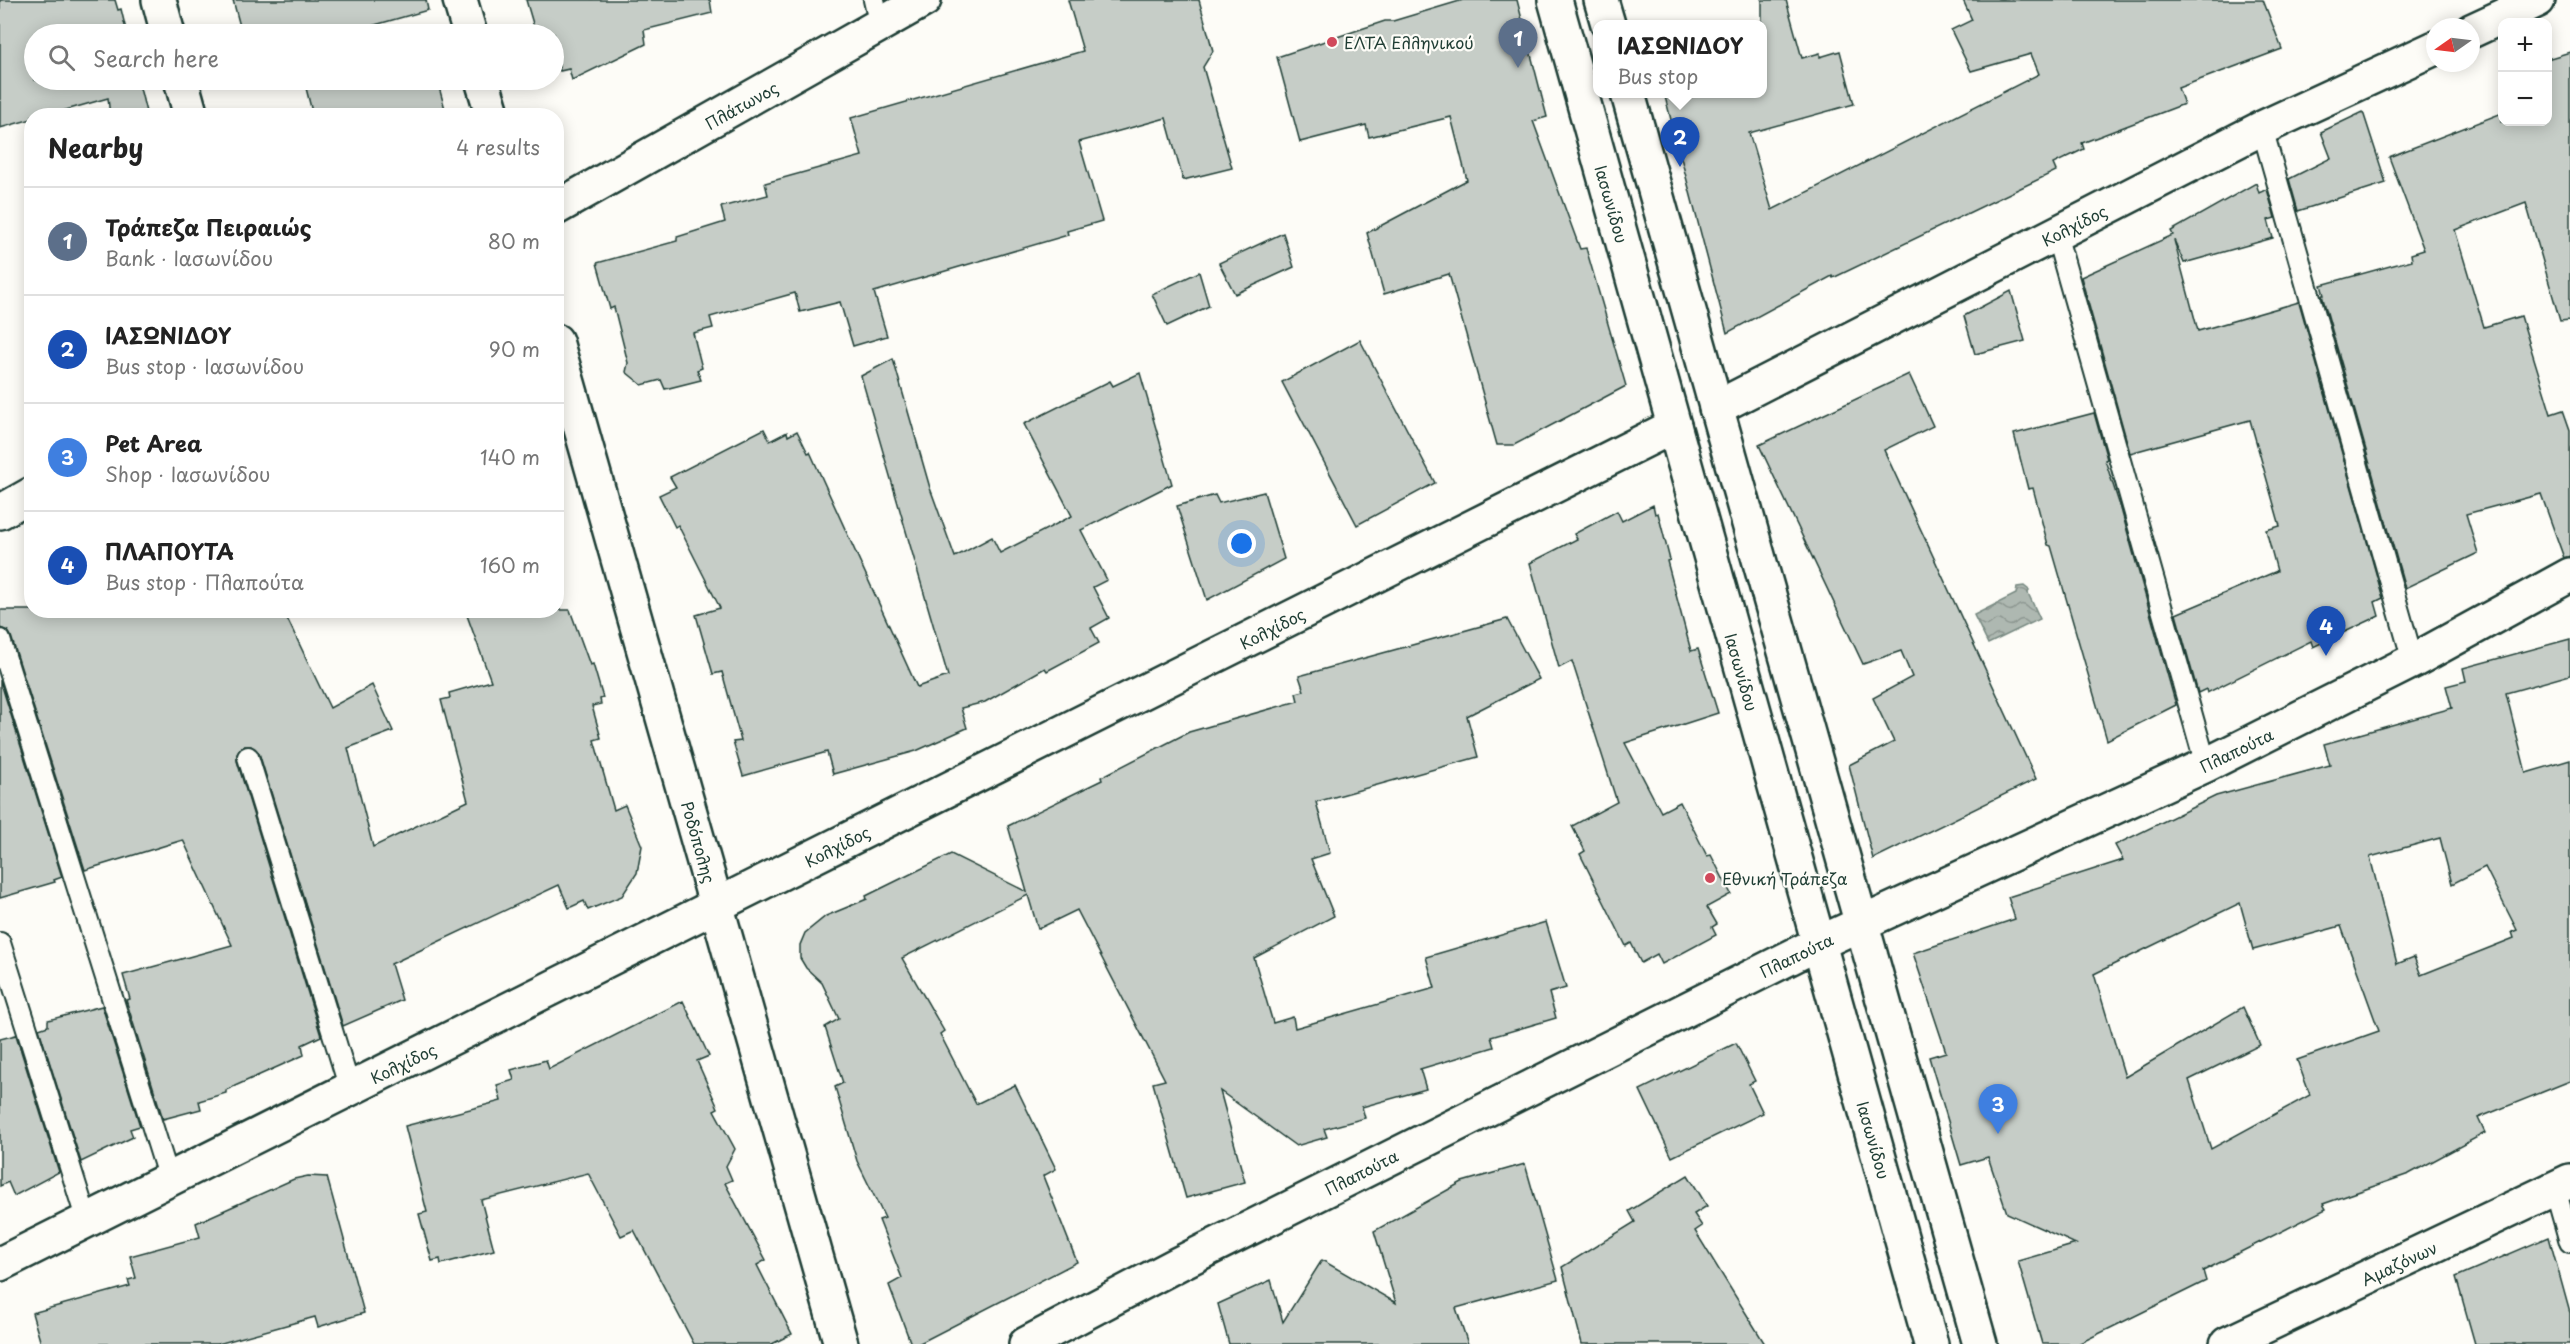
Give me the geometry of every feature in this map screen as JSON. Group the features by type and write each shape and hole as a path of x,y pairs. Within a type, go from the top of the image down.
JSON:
{"street":[{"path":"159,0 165,24"},
{"path":"460,0 467,24"},
{"name":"Πλάτωνος","path":"564,203 877,13 924,0"},
{"name":"Ιασωνίδου","path":"1555,0 1931,1344"},
{"path":"1601,0 1607,20"},
{"path":"2480,27 2538,0"},
{"name":"Κολχίδος","path":"1716,408 2262,128 2426,52"},
{"path":"184,90 189,108"},
{"path":"485,90 491,108"},
{"path":"1629,98 1980,1344"},
{"name":"Ροδόπολης","path":"564,369 841,1344"},
{"name":"Κολχίδος","path":"0,1264 1674,426"},
{"path":"0,512 24,498"},
{"name":"Πλαπούτα","path":"1026,1344 1178,1264 1819,943 2206,765 2413,661 2570,575"},
{"name":"Αμαζόνων","path":"2227,1344 2563,1185"}],"lane":[{"path":"2262,128 2413,661"},
{"path":"2056,234 2206,765"},
{"path":"0,640 169,1179"},
{"path":"248,757 350,1089"},
{"path":"0,944 87,1221"},
{"path":"2563,1185 2570,1242"}],"water":[{"path":"2024,586 2029,590 2028,593 2040,619 1988,644 1974,615 2016,594 2017,587"}],"building":[{"path":"0,0 115,0 118,10 121,9 125,24 24,24 24,90 140,90 145,108 109,108 108,98 73,108 24,108 24,121 0,128"},
{"path":"233,0 426,0 428,10 378,24 239,24"},
{"path":"526,0 710,0 712,13 644,30 646,44 572,80 569,69 564,70 564,24 533,24"},
{"path":"1068,0 1199,0 1213,51 1203,67 1232,168 1183,180 1166,118 1079,142 1102,221 1067,231 1068,235 874,292 887,336 853,346 840,302 800,312 795,293 710,317 713,328 693,333 702,368 697,370 701,380 665,389 661,380 642,385 626,372 628,363 614,307 610,309 597,263 677,241 677,237 725,222 721,207 768,195 765,183 862,156 851,118 1083,51"},
{"path":"1463,0 1517,0 1547,117 1533,121 1580,249 1586,248 1626,386 1514,445 1497,445 1449,274 1384,294 1367,233 1467,180 1451,117 1369,137 1366,125 1300,142 1277,57 1385,21 1393,21"},
{"path":"1762,0 1786,0 1802,58 1820,53 1820,57 1840,51 1854,104 1749,133 1772,210 2039,74 2031,54 1971,71 1951,30 1972,20 1963,0 2263,0 2282,49 2178,88 2184,104 2082,143 2084,149 2053,164 2056,171 1833,278 1832,276 1727,333 1665,98 1767,98 1767,20 1762,20"},
{"path":"2570,52 2570,320 2560,321 2526,203 2455,230 2484,327 2521,316 2551,414 2563,410 2570,430 2570,556 2564,558 2541,494 2466,514 2478,553 2405,588 2321,285 2412,260 2411,254 2424,250 2389,157 2498,115 2498,126 2552,126 2552,57"},
{"path":"306,90 440,90 445,108 311,108"},
{"path":"2363,112 2386,183 2298,211 2289,179 2331,158 2321,132"},
{"path":"2256,183 2259,193 2267,189 2275,218 2268,220 2273,238 2184,263 2174,240 2198,331 2299,302 2383,598 2375,602 2379,616 2313,647 2311,641 2207,693 2206,689 2198,693 2176,614 2277,571 2266,530 2280,526 2250,420 2130,453 2081,277 2173,235 2171,231"},
{"path":"1283,233 1294,267 1235,294 1219,263"},
{"path":"1199,272 1209,306 1167,326 1152,294"},
{"path":"2011,291 2025,341 1975,354 1964,316"},
{"path":"1360,340 1435,483 1357,525 1282,382"},
{"path":"893,359 930,488 955,557 992,537 1000,553 1072,516 1024,424 1110,381 1113,386 1140,373 1172,484 1081,530 1107,580 1093,587 1109,618 1091,628 1099,643 1047,671 1045,668 985,702 961,708 967,728 916,751 833,774 827,752 743,776 733,742 741,741 722,672 713,674 696,615 720,608 678,525 675,527 659,495 676,487 670,477 764,429 770,441 787,432 788,436 797,431 808,453 810,452 917,687 948,676 861,376"},
{"path":"1909,374 1933,426 1884,450 2036,779 1873,859 1849,765 1894,742 1873,698 1912,677 1901,651 1863,664 1759,445"},
{"path":"2094,413 2107,459 2105,460 2176,705 2107,740 2051,546 2048,545 2033,488 2028,489 2014,434"},
{"path":"1264,492 1284,559 1207,600 1177,506 1215,495 1219,503"},
{"path":"1653,505 1655,514 1658,513 1670,560 1667,561 1691,651 1698,649 1718,713 1625,743 1661,812 1680,802 1707,856 1711,855 1731,894 1707,907 1717,924 1712,927 1716,935 1662,964 1657,954 1641,963 1631,943 1626,946 1580,854 1585,851 1572,826 1617,802 1572,661 1559,668 1530,563 1577,539 1574,534 1617,511 1622,521"},
{"path":"0,610 24,610 24,618 287,618 330,708 372,685 393,731 348,748 373,847 468,801 441,700 450,698 449,693 491,681 468,618 564,618 564,610 570,610 590,665 593,664 603,698 600,699 601,704 592,706 601,738 594,740 614,810 625,805 642,846 637,873 622,896 588,910 584,901 569,908 559,885 391,964 402,1000 343,1026 259,753 251,746 244,746 237,754 237,761 321,1036 302,1045 304,1055 226,1090 226,1093 199,1101 201,1109 163,1119 126,1000 130,999 123,975 232,945 183,840 85,870 11,636 8,631 0,628"},
{"path":"1507,619 1539,679 1467,716 1478,757 1316,802 1330,853 1311,859 1334,916 1254,958 1273,1023 1293,1017 1295,1028 1435,988 1426,957 1546,922 1566,988 1549,993 1556,1018 1491,1037 1494,1047 1420,1069 1426,1089 1362,1107 1365,1118 1324,1129 1327,1137 1296,1146 1220,1091 1245,1182 1186,1198 1153,1083 1165,1080 1077,910 1038,929 1028,895 902,958 944,1031 940,1034 976,1104 1015,1085 1056,1169 1043,1176 1077,1262 918,1344 911,1344 889,1285 902,1278 879,1220 885,1218 857,1161 835,1087 843,1083 825,1027 839,1019 822,983 806,968 800,958 800,945 805,933 826,916 867,899 866,896 951,854 1027,892 1008,826 1102,780 1101,777 1189,732 1298,701 1296,693 1304,691 1299,676"},
{"path":"2570,639 2570,675 2506,693 2526,773 2570,760 2570,1081 2478,1118 2485,1133 2409,1174 2323,1204 2326,1209 2203,1271 2206,1281 2078,1344 2042,1344 2018,1261 2076,1244 2007,1213 1988,1157 1961,1165 1929,1057 1946,1052 1913,953 2015,919 2008,897 2123,860 2115,845 2216,796 2330,765 2324,744 2452,708 2446,686 2466,681 2463,668","holes":["2440,838 2452,884 2485,867 2517,930 2512,932 2514,938 2421,975 2414,957 2397,964 2370,857","2240,903 2253,950 2341,926 2379,1031 2297,1060 2310,1095 2211,1149 2189,1080 2260,1045 2243,1007 2125,1077 2094,974"]},
{"path":"0,680 62,877 54,880 55,882 0,898"},
{"path":"683,1001 709,1056 697,1061 718,1108 714,1110 735,1149 726,1166 732,1180 725,1183 766,1260 757,1265 792,1334 772,1344 694,1344 634,1230 621,1236 588,1173 481,1200 494,1250 441,1264 440,1259 432,1261 419,1214 427,1212 405,1126 501,1101 497,1085 514,1080 511,1070 546,1060 549,1069"},
{"path":"102,1006 140,1126 130,1129 133,1137 81,1162 39,1029 48,1026 48,1020"},
{"path":"16,1035 59,1172 14,1196 8,1182 0,1186 0,1039"},
{"path":"1736,1043 1755,1081 1749,1084 1763,1113 1672,1157 1640,1090"},
{"path":"1525,1164 1558,1280 1456,1308 1468,1344 1229,1344 1218,1304 1271,1280 1283,1322 1322,1260 1396,1303 1374,1231 1462,1182"},
{"path":"1688,1175 1707,1206 1694,1214 1702,1226 1695,1231 1765,1344 1582,1344 1562,1267 1635,1222 1629,1211"},
{"path":"308,1176 327,1177 364,1313 318,1327 315,1317 218,1344 41,1344 32,1313 130,1286 128,1280 136,1278 130,1256 200,1237 196,1223 294,1179"},
{"path":"2549,1237 2570,1313 2570,1344 2475,1344 2456,1277"}],"place":[{"name":"ΕΛΤΑ Ελληνικού","path":"1332,42"},
{"name":"Τράπεζα Πειραιώς","path":"1518,68"},
{"name":"ΙΑΣΩΝΙΔΟΥ","path":"1680,167"},
{"name":"ΠΛΑΠΟΥΤΑ","path":"2326,656"},
{"name":"Εθνική Τράπεζα","path":"1710,878"},
{"name":"Pet Area","path":"1998,1134"}]}
